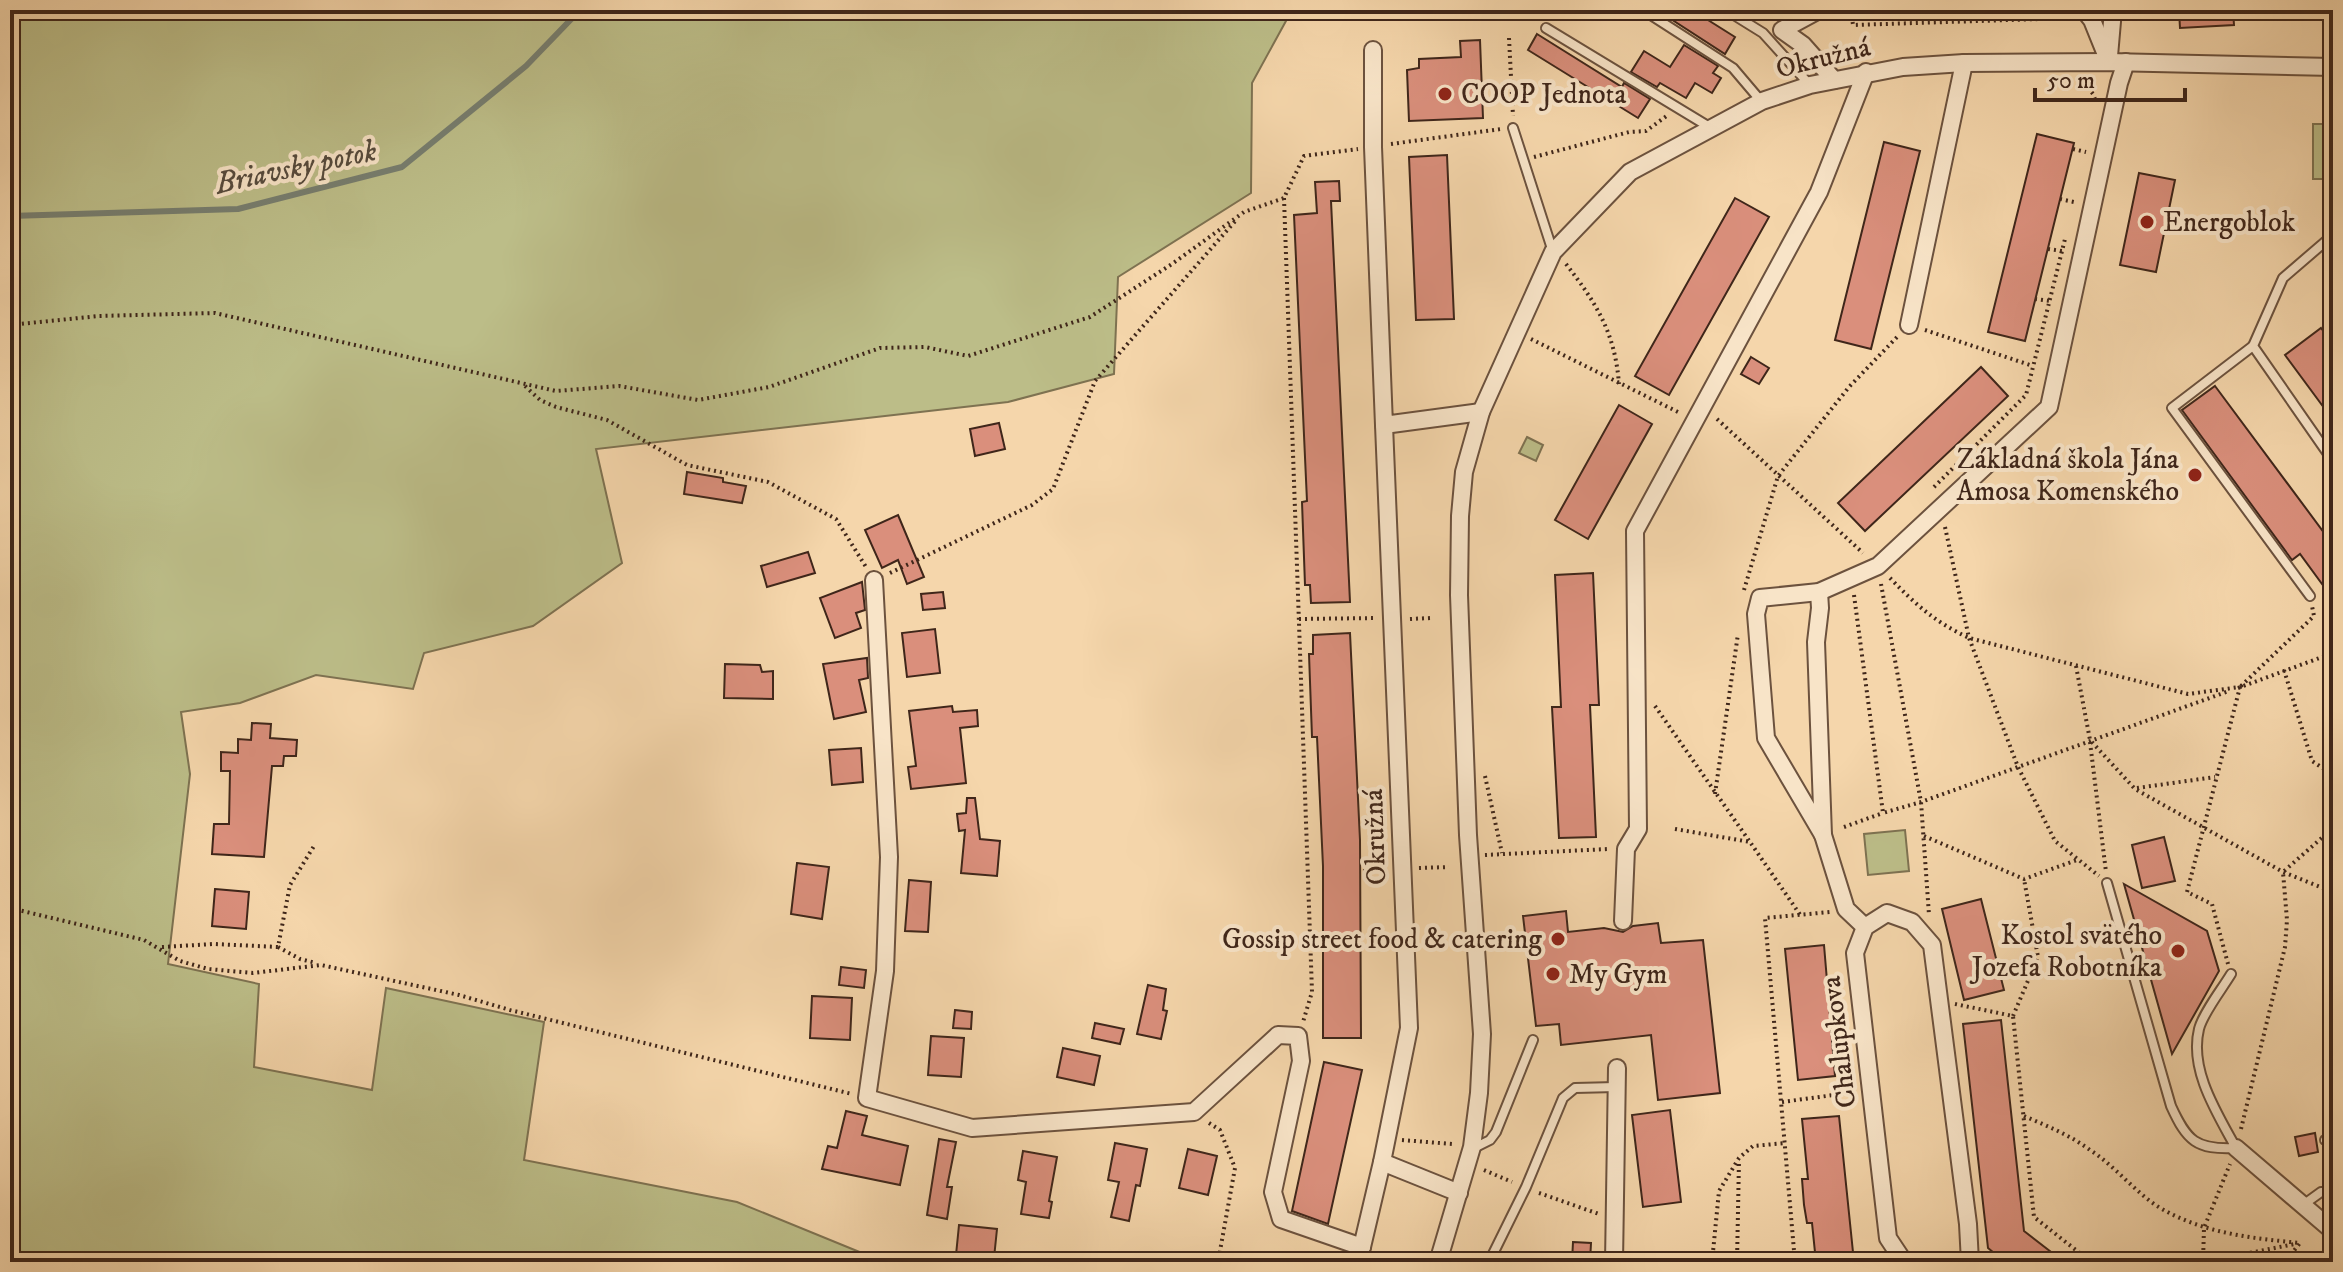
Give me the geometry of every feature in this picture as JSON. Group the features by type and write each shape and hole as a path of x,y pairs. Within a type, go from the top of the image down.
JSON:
{"street":[{"path":"1819,10 1782,30 1803,45 1834,80"},
{"path":"2084,10 2092,20 2109,62"},
{"path":"2109,62 2113,10"},
{"name":"Okružná","path":"1358,1255 1382,1162 1409,1028 1373,147 1373,50"},
{"name":"Okružná","path":"1438,1262 1472,1149 1482,1034 1470,856 1459,595 1464,472 1481,412 1553,252 1630,172 1762,101 1810,85 1866,72 1964,63 2126,62 2333,67"},
{"path":"1970,1262 1932,945 1912,922 1887,913 1865,927 1846,909 1823,835 1766,738 1756,614 1760,598 1819,592 1878,566 2049,407 2126,62"},
{"path":"1909,325 1964,63"},
{"path":"1623,921 1626,849 1638,829 1635,531 1819,192 1866,72"},
{"path":"1384,425 1481,412"},
{"path":"874,580 889,857 885,971 867,1098 972,1128 1194,1112 1278,1035 1298,1036 1301,1061 1273,1192 1281,1219 1358,1255"},
{"path":"1819,592 1816,642 1823,835"},
{"name":"Chalupkova","path":"1865,927 1855,953 1870,1090 1888,1238 1904,1262"},
{"path":"1614,1262 1617,1068"},
{"path":"2236,1148 2333,1231"},
{"path":"1382,1162 1459,1193"}],"lane":[{"path":"1643,10 1733,68 1762,101"},
{"path":"1726,10 1763,33 1810,85"},
{"path":"1546,28 1711,128"},
{"path":"1513,128 1553,252"},
{"path":"2310,596 2172,408 2253,346 2283,278 2326,241 2333,242"},
{"path":"2253,346 2333,461"},
{"path":"2107,883 2171,1106 2182,1130 2193,1142 2216,1149 2236,1148 2209,1094 2199,1068 2197,1050 2199,1027 2231,974"},
{"path":"1472,1149 1490,1140 1496,1132 1533,1040"},
{"path":"1489,1262 1526,1187 1563,1098 1575,1088 1616,1087"},
{"path":"2303,1205 2321,1192 2333,1192"}],"path":[{"path":"1851,10 1853,25 2041,19 2041,10"},
{"path":"1298,1036 1312,992 1284,198 1304,156 1513,128 1509,38"},
{"path":"2084,83 2093,94 2096,107"},
{"path":"1524,160 1629,132 1646,131 1664,120 1676,107"},
{"path":"2083,165 2089,142"},
{"path":"2073,149 2086,152"},
{"path":"2071,214 2077,190"},
{"path":"10,325 99,316 215,313 556,391 619,386 698,400 769,387 880,348 925,347 968,356 1090,317 1172,264 1244,212 1284,198"},
{"path":"2060,199 2074,202"},
{"path":"524,384 540,400 607,420 687,465 768,482 836,519 874,580 1032,505 1053,489 1095,381 1244,212"},
{"path":"1928,493 2019,404 2029,387 2068,227"},
{"path":"2048,249 2062,251"},
{"path":"1553,252 1576,276 1602,316 1613,346 1619,384"},
{"path":"2035,299 2050,301"},
{"path":"1743,599 1778,476 1849,387 1909,325 2033,366"},
{"path":"1531,339 1676,413"},
{"path":"1719,419 1940,624 1969,638 2188,694 2240,687"},
{"path":"1945,526 1969,638 2018,767 2055,841 2107,883"},
{"path":"1878,566 1921,802 1932,945"},
{"path":"1878,566 1856,585 1854,597 1883,813"},
{"path":"2231,974 2212,904 2187,892 2240,687 2314,616 2310,596"},
{"path":"1299,619 1431,618"},
{"path":"1715,794 1739,629"},
{"path":"1844,827 2333,653"},
{"path":"2075,665 2090,740 2107,883"},
{"path":"2284,670 2312,761 2333,775"},
{"path":"1663,714 1801,916"},
{"path":"2090,740 2135,789 2283,872 2333,892"},
{"path":"1484,769 1502,853"},
{"path":"2135,789 2216,777"},
{"path":"2283,872 2333,828"},
{"path":"1675,829 1750,842"},
{"path":"1923,836 2024,879 2077,860"},
{"path":"278,947 290,885 314,846"},
{"path":"1470,856 1626,849"},
{"path":"2283,872 2287,920 2285,947 2236,1148 2204,1228 2203,1262 2300,1243"},
{"path":"2024,879 2038,957 2013,1016 2034,1217 2091,1262"},
{"path":"10,908 144,940 180,961 221,972 269,972 321,965"},
{"path":"1795,1262 1765,918 1846,909"},
{"path":"160,947 214,944 278,947 300,959 321,965 459,995 867,1098"},
{"path":"1939,1001 2013,1016"},
{"path":"1782,1102 1870,1090"},
{"path":"1194,1112 1220,1130 1235,1168 1218,1262"},
{"path":"2024,1116 2092,1151 2158,1206 2204,1228 2249,1238 2300,1243"},
{"path":"1387,1139 1452,1144"},
{"path":"1712,1262 1719,1191 1739,1158 1753,1146 1786,1143"},
{"path":"1737,1262 1739,1158"},
{"path":"1482,1169 1617,1218"},
{"path":"2285,1262 2300,1243"}],"green space":[{"path":"10,10 1292,10 1252,83 1251,193 1118,277 1114,374 1008,402 596,449 622,563 533,626 424,653 413,689 316,675 240,703 181,712 190,774 168,964 259,984 254,1067 372,1090 386,988 544,1022 524,1160 737,1202 884,1262 10,1262"},
{"path":"2313,124 2333,124 2333,179 2313,179"},
{"path":"1527,437 1543,445 1536,461 1519,453"},
{"path":"1905,830 1909,871 1868,875 1864,834"}],"building":[{"path":"1657,10 1692,10 1735,37 1725,54"},
{"path":"2179,10 2233,10 2234,25 2180,28"},
{"path":"1537,34 1622,87 1624,83 1650,99 1638,118 1528,50"},
{"name":"COOP Jednota","path":"1480,40 1483,118 1409,121 1407,70 1419,68 1419,59 1461,57 1460,41"},
{"path":"1684,45 1718,66 1713,73 1721,78 1712,93 1695,83 1686,98 1660,83 1657,87 1631,72 1644,51 1670,67"},
{"path":"2037,134 2074,143 2025,341 1988,332"},
{"path":"1884,142 1920,151 1871,349 1835,340"},
{"path":"1447,155 1454,319 1416,320 1409,157"},
{"name":"Energoblok","path":"2139,173 2175,180 2156,272 2120,265"},
{"path":"1339,181 1340,201 1331,201 1350,602 1311,603 1310,585 1305,585 1302,502 1307,501 1294,215 1317,213 1315,182"},
{"path":"1735,198 1769,217 1669,395 1635,376"},
{"path":"2321,328 2333,344 2333,420 2285,355"},
{"path":"1751,357 1769,368 1759,384 1741,374"},
{"path":"1981,367 2008,396 1865,531 1838,503"},
{"path":"2215,386 2325,534 2333,528 2333,599 2300,554 2292,560 2182,410"},
{"path":"1619,405 1652,424 1588,539 1555,520"},
{"path":"999,423 1005,449 975,456 970,429"},
{"path":"687,472 723,478 723,482 746,486 742,503 684,494"},
{"path":"898,515 924,577 907,584 898,560 882,568 865,530"},
{"path":"808,552 815,573 767,587 761,566"},
{"path":"1593,573 1599,705 1590,705 1596,837 1559,838 1552,707 1561,707 1555,575"},
{"path":"862,582 865,610 856,613 861,628 835,638 820,598"},
{"path":"943,592 945,608 923,610 921,594"},
{"path":"935,629 940,673 907,677 902,633"},
{"path":"1350,633 1360,840 1361,1038 1323,1038 1323,866 1317,737 1312,737 1309,654 1313,654 1313,635"},
{"path":"867,658 868,678 859,680 866,712 834,719 823,664"},
{"path":"725,664 760,665 762,672 773,671 773,699 724,698"},
{"path":"952,706 953,712 977,710 978,726 960,728 966,783 911,789 908,767 916,766 909,711"},
{"path":"252,723 271,724 270,738 297,740 296,756 284,756 283,766 272,766 264,857 212,854 214,824 229,824 230,771 221,771 221,752 238,753 238,739 251,740"},
{"path":"861,748 863,782 832,785 829,750"},
{"path":"967,798 975,798 980,839 1000,841 997,876 961,873 965,830 959,831 957,814 966,813"},
{"path":"2164,837 2175,881 2142,888 2132,845"},
{"path":"797,863 829,867 822,919 791,914"},
{"path":"909,880 931,882 928,932 905,931"},
{"name":"Kostol svätého Jozefa Robotníka","path":"2124,884 2207,931 2219,971 2172,1054"},
{"path":"215,889 249,892 246,929 212,926"},
{"path":"1981,899 2004,990 1964,1000 1942,909"},
{"path":"1566,911 1568,932 1604,928 1623,932 1633,926 1658,923 1661,943 1703,940 1720,1093 1658,1100 1651,1035 1561,1045 1559,1024 1536,1026 1523,916"},
{"path":"1824,945 1835,1076 1798,1080 1785,949"},
{"path":"841,967 866,970 864,988 839,985"},
{"path":"1148,985 1166,989 1163,1010 1167,1011 1161,1039 1137,1034"},
{"path":"812,996 852,998 850,1040 810,1038"},
{"path":"955,1010 972,1012 971,1029 953,1028"},
{"path":"2001,1020 2024,1231 2064,1262 2005,1262 1988,1248 1963,1024"},
{"path":"1095,1023 1124,1029 1120,1044 1092,1038"},
{"path":"931,1036 964,1038 961,1077 928,1075"},
{"path":"1063,1048 1100,1056 1094,1085 1057,1077"},
{"path":"1324,1062 1362,1070 1328,1224 1292,1211"},
{"path":"1670,1110 1681,1202 1643,1207 1632,1115"},
{"path":"846,1111 867,1116 862,1135 908,1146 900,1185 822,1169 828,1146 837,1148"},
{"path":"1839,1116 1854,1262 1816,1262 1812,1223 1807,1223 1804,1205 1802,1179 1808,1179 1802,1119"},
{"path":"2315,1133 2318,1152 2299,1156 2295,1137"},
{"path":"939,1139 956,1142 947,1187 952,1187 947,1219 927,1215"},
{"path":"1115,1143 1147,1149 1129,1221 1111,1217 1119,1182 1108,1180"},
{"path":"1188,1149 1217,1156 1208,1195 1179,1188"},
{"path":"1023,1151 1057,1157 1049,1218 1021,1214 1026,1182 1018,1180"},
{"path":"959,1225 997,1229 994,1258 956,1255"},
{"path":"1573,1242 1591,1243 1590,1262 1572,1262"}],"waterway":[{"name":"Briavsky potok","path":"10,216 238,209 402,167 526,66 580,10"}],"place":[{"name":"COOP Jednota","path":"1445,94"},
{"name":"Energoblok","path":"2147,222"},
{"name":"Základná škola Jána Amosa Komenského","path":"2195,475"},
{"name":"Gossip street food & catering","path":"1558,939"},
{"name":"Kostol svätého Jozefa Robotníka","path":"2178,951"},
{"name":"My Gym","path":"1553,974"}]}
